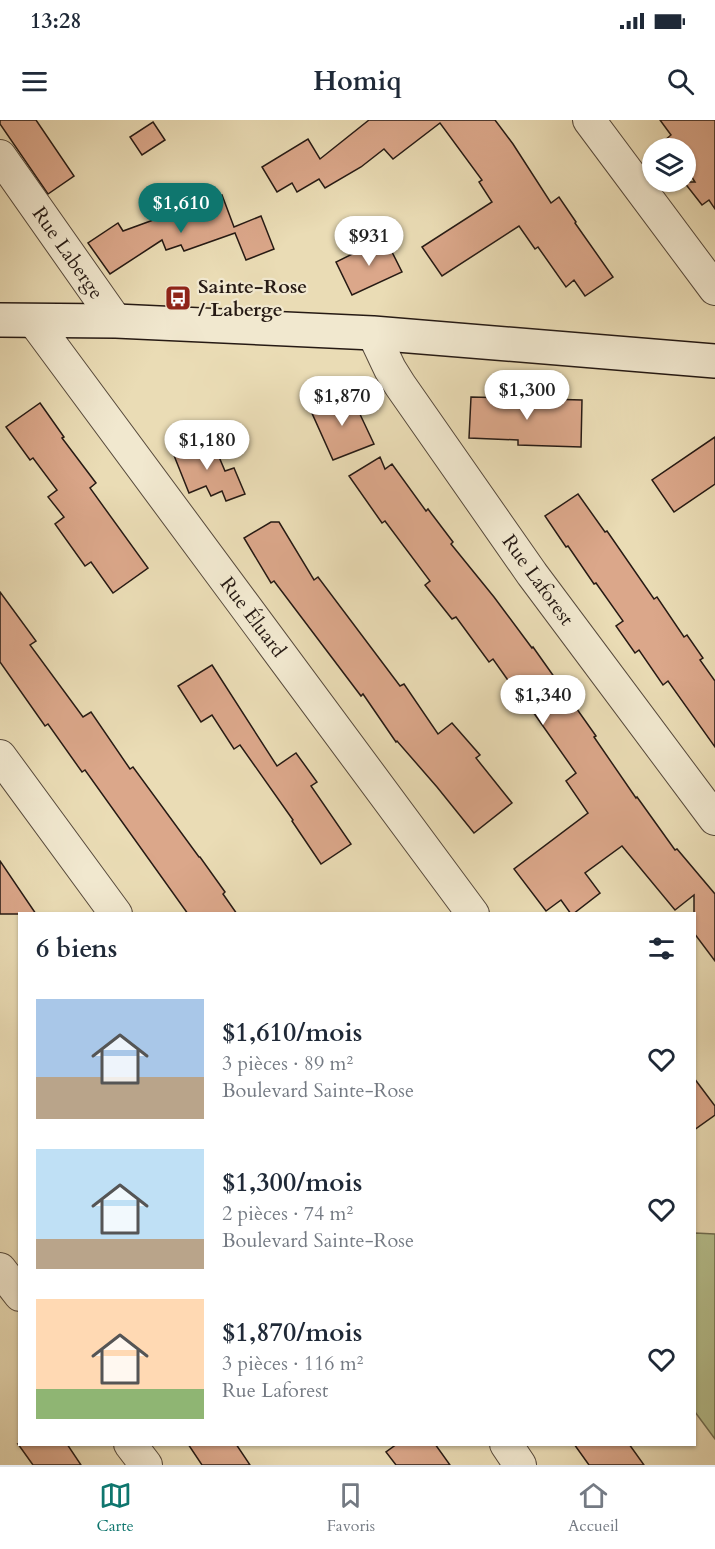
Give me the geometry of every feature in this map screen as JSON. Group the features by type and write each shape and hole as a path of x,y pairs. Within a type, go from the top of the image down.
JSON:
{"street":[{"path":"589,120 715,289"},
{"name":"Rue Laberge","path":"0,156 116,321"},
{"path":"0,320 116,321 373,333 715,361"},
{"name":"Rue Éluard","path":"33,320 472,912"},
{"name":"Rue Laforest","path":"373,333 400,385 532,574 715,819"},
{"path":"0,756 115,912"},
{"path":"0,1269 18,1292"},
{"path":"132,1446 146,1465"},
{"path":"507,1446 520,1465"}],"green space":[{"path":"696,1233 715,1234 715,1439 696,1413"}],"building":[{"path":"0,120 36,120 74,176 48,194 0,124"},
{"path":"369,120 495,120 551,203 559,197 613,277 585,296 574,280 566,287 538,247 535,249 519,226 442,276 422,247 492,202 479,182 482,180 440,123 393,159 384,149 361,167 325,188 319,179 297,192 292,183 277,192 262,167 308,139 320,159"},
{"path":"660,120 715,120 715,209 709,200 702,205 692,192 696,192 696,138 667,138 671,135"},
{"path":"153,122 165,140 142,155 130,137"},
{"path":"222,195 234,227 261,216 274,249 246,260 235,233 184,251 181,245 166,250 162,240 110,274 88,243 118,223 123,231"},
{"path":"385,238 402,272 352,295 336,262"},
{"path":"350,393 374,444 333,460 311,411"},
{"path":"471,397 582,400 581,447 518,445 518,440 469,438"},
{"path":"40,403 64,437 62,438 96,483 90,488 148,568 113,593 91,562 85,566 55,524 64,517 48,497 57,490 33,458 30,460 6,427"},
{"path":"715,437 715,484 674,512 652,480"},
{"path":"211,438 225,471 234,468 245,494 226,501 222,491 211,496 206,486 189,493 173,453"},
{"path":"380,457 385,469 392,464 426,511 428,509 453,542 451,544 533,647 596,736 594,737 636,798 675,850 677,849 715,894 715,961 696,936 694,895 675,910 622,846 585,873 600,893 576,912 570,912 561,900 546,911 514,869 588,813 566,781 576,773 493,659 489,662 456,617 452,619 425,585 430,581 385,521 382,523 349,476"},
{"path":"578,494 654,599 657,597 684,637 687,635 703,658 700,660 715,681 715,747 668,681 663,685 639,650 635,653 616,626 623,621 545,516"},
{"path":"271,522 279,522 314,580 318,577 400,686 404,684 438,734 452,723 480,755 476,758 512,803 474,833 437,787 396,742 363,694 361,696 274,581 271,583 244,538"},
{"path":"0,592 36,641 30,645 83,717 91,712 130,769 133,767 200,857 225,892 223,894 236,912 187,912 85,770 82,772 48,724 45,726 0,662"},
{"path":"212,665 277,766 296,753 317,782 311,786 351,844 321,864 240,745 234,749 212,715 201,722 178,686"},
{"path":"0,861 35,912 0,914"},
{"path":"696,1081 715,1106 715,1115 696,1129"},
{"path":"19,1446 68,1446 81,1465 33,1465"},
{"path":"189,1446 237,1446 250,1465 202,1465"},
{"path":"394,1446 436,1446 450,1465 396,1465 386,1452"},
{"path":"575,1446 630,1446 644,1465 589,1465"}],"place":[{"name":"Sainte-Rose / Laberge","path":"178,298"}]}
